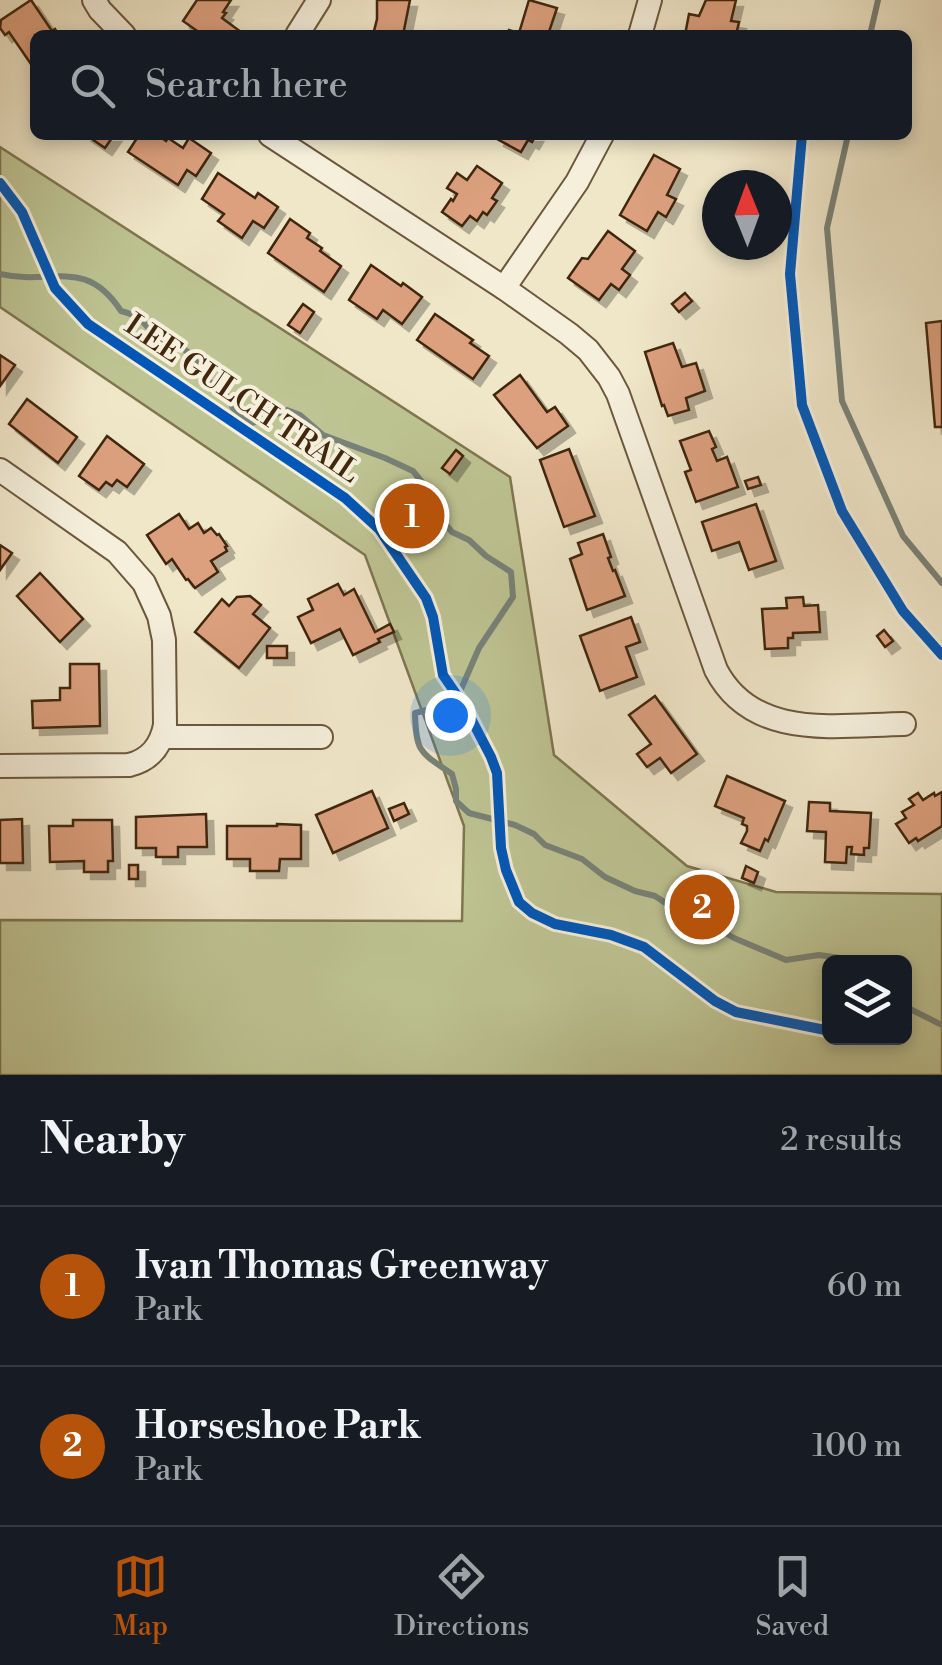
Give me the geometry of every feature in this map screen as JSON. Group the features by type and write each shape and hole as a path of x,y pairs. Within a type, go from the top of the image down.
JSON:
{"street":[{"path":"94,0 119,30"},
{"path":"299,30 319,0"},
{"path":"641,30 650,0"},
{"path":"278,140 504,288 588,350 618,394 716,670 736,698 765,716 799,725 904,724"},
{"path":"504,288 577,182 599,140"},
{"path":"0,470 116,552 144,584 164,640 165,726 155,752 129,766 0,766"},
{"path":"163,736 321,737"}],"green space":[{"path":"0,147 510,477 554,755 687,866 776,892 942,894 942,1075 0,1075 0,920 462,921 464,826 365,555 0,307"}],"building":[{"path":"31,0 51,30 30,30 30,63 9,32 5,35 0,28 1,20"},
{"path":"197,0 231,0 222,18 238,30 196,30 183,21"},
{"path":"377,0 410,0 404,30 374,30"},
{"path":"529,0 557,8 550,30 520,30"},
{"path":"706,0 736,0 731,21 739,22 737,30 686,30 689,14 699,16"},
{"path":"93,140 111,140 105,148"},
{"path":"136,140 171,140 183,148 192,140 211,153 196,176 187,170 178,185 128,152"},
{"path":"499,140 528,140 521,152"},
{"path":"654,155 680,169 667,195 676,199 666,217 658,212 647,231 620,215"},
{"path":"477,166 502,183 492,198 497,201 487,215 483,212 477,221 470,216 462,226 442,212 457,194 447,188 457,173 467,180"},
{"path":"218,173 255,198 258,193 278,207 264,228 253,221 242,238 218,221 224,214 202,199"},
{"path":"290,219 310,233 307,238 341,266 324,292 268,253"},
{"path":"608,231 635,251 622,269 630,275 619,290 611,284 599,300 568,278"},
{"path":"371,265 422,297 402,324 383,310 377,319 349,300"},
{"path":"685,293 692,301 679,312 672,304"},
{"path":"303,304 314,312 300,333 288,325"},
{"path":"435,314 489,356 473,379 417,340"},
{"path":"942,321 942,427 935,427 926,323"},
{"path":"673,343 682,367 696,363 705,391 686,398 689,410 668,416 645,352"},
{"path":"0,355 15,365 0,386"},
{"path":"520,375 547,412 555,407 568,426 537,448 494,395"},
{"path":"27,399 77,437 58,463 9,424"},
{"path":"709,431 717,461 727,457 738,487 696,502 685,472 691,470 680,441"},
{"path":"107,436 144,464 127,487 117,480 112,486 106,482 99,490 79,476"},
{"path":"569,449 595,516 564,527 540,460"},
{"path":"456,450 463,456 450,474 442,468"},
{"path":"758,477 761,485 748,489 745,481"},
{"path":"756,504 776,561 749,570 739,542 712,551 702,522"},
{"path":"179,514 189,529 198,523 204,533 211,528 227,546 227,551 211,561 218,572 195,588 172,559 166,564 147,535"},
{"path":"603,534 611,557 608,558 625,596 587,610 570,559 582,554 578,543"},
{"path":"0,545 12,553 0,570"},
{"path":"40,573 83,619 60,642 17,596"},
{"path":"338,584 344,595 354,589 375,632 390,624 394,632 353,655 340,629 311,643 298,617 313,610 308,599"},
{"path":"250,596 261,605 253,614 270,628 239,668 195,632 222,599 229,606 237,597"},
{"path":"803,597 804,606 818,605 820,632 793,633 793,638 788,638 788,648 765,649 762,609 787,608 786,598"},
{"path":"631,617 640,642 626,647 637,677 600,691 580,636"},
{"path":"884,630 893,641 885,647 877,636"},
{"path":"267,646 287,646 287,658 267,658"},
{"path":"70,664 99,664 100,726 33,728 32,701 60,700 60,688 70,688"},
{"path":"655,696 697,754 671,773 660,758 647,767 637,754 651,744 629,715"},
{"path":"727,776 785,801 760,851 741,843 747,831 742,824 744,818 715,806"},
{"path":"372,791 388,828 333,853 316,815"},
{"path":"942,792 942,826 909,843 896,824 906,818 902,812 914,805 909,799 918,793 923,800"},
{"path":"809,802 830,803 830,811 871,813 869,848 864,848 864,855 851,854 852,847 847,847 846,863 825,862 826,832 807,831"},
{"path":"404,803 409,814 394,821 389,809"},
{"path":"206,814 207,847 178,847 178,857 156,857 156,848 136,848 136,817"},
{"path":"22,819 23,863 0,863 0,820"},
{"path":"73,820 112,820 113,861 108,861 108,872 84,872 84,861 50,862 49,826 73,826"},
{"path":"301,825 301,859 280,859 279,871 250,871 250,859 227,859 227,826"},
{"path":"129,865 138,865 138,879 129,879"},
{"path":"746,866 758,872 754,883 742,878"}],"waterway":[{"path":"871,30 878,0"},
{"path":"847,140 827,228 842,401 903,536 942,583"},
{"path":"0,274 66,276 94,284 121,311 140,319 160,342 175,343 192,355 206,380 223,389 233,408 252,423 287,410 300,415 323,435 413,471 430,492 438,515 452,532 511,572 513,597 479,648 455,703 415,713 422,750 452,774 456,801 469,813 515,825 534,834 545,845 582,859 605,877 655,896 734,938 786,960 822,955"},
{"path":"912,1010 942,1025"}],"cycle path":[{"path":"802,140 790,274 802,405 842,511 903,611 942,655"},
{"name":"LEE GULCH TRAIL","path":"0,183 22,212 55,288 88,324 345,498 379,529 426,598 443,675 491,757 497,773 501,848 519,902 555,924 611,935 644,947 715,1001 736,1012 822,1029"}],"place":[{"name":"Ivan Thomas Greenway","path":"412,516"},
{"name":"Horseshoe Park","path":"702,907"}]}
